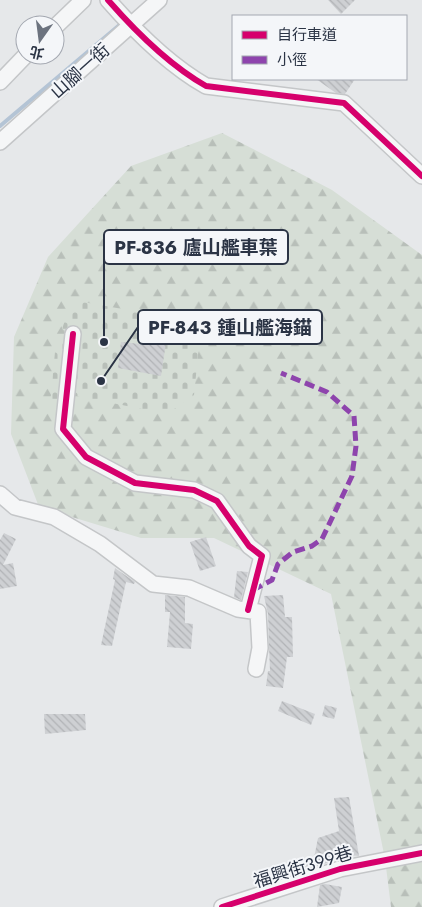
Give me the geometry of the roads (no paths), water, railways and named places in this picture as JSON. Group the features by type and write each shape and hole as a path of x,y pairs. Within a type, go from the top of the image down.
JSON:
{"street":[{"path":"65,17 83,0"},
{"path":"108,0 131,26 193,79 206,86 344,103 422,176"},
{"name":"山腳一街","path":"0,142 159,0"},
{"path":"0,82 16,65"},
{"path":"73,334 63,429 86,457 135,483 194,490 217,501 249,546 262,556 248,610"},
{"path":"0,495 15,507 54,517 100,544 153,584 188,588 238,609 258,612 260,648 256,669"},
{"name":"福興街399巷","path":"222,907 340,869 422,852"}],"waterway":[{"path":"0,126 123,22"}],"place":[{"name":"PF-836 廬山艦車葉","path":"104,342"},
{"name":"PF-843 鍾山艦海錨","path":"101,381"}]}
